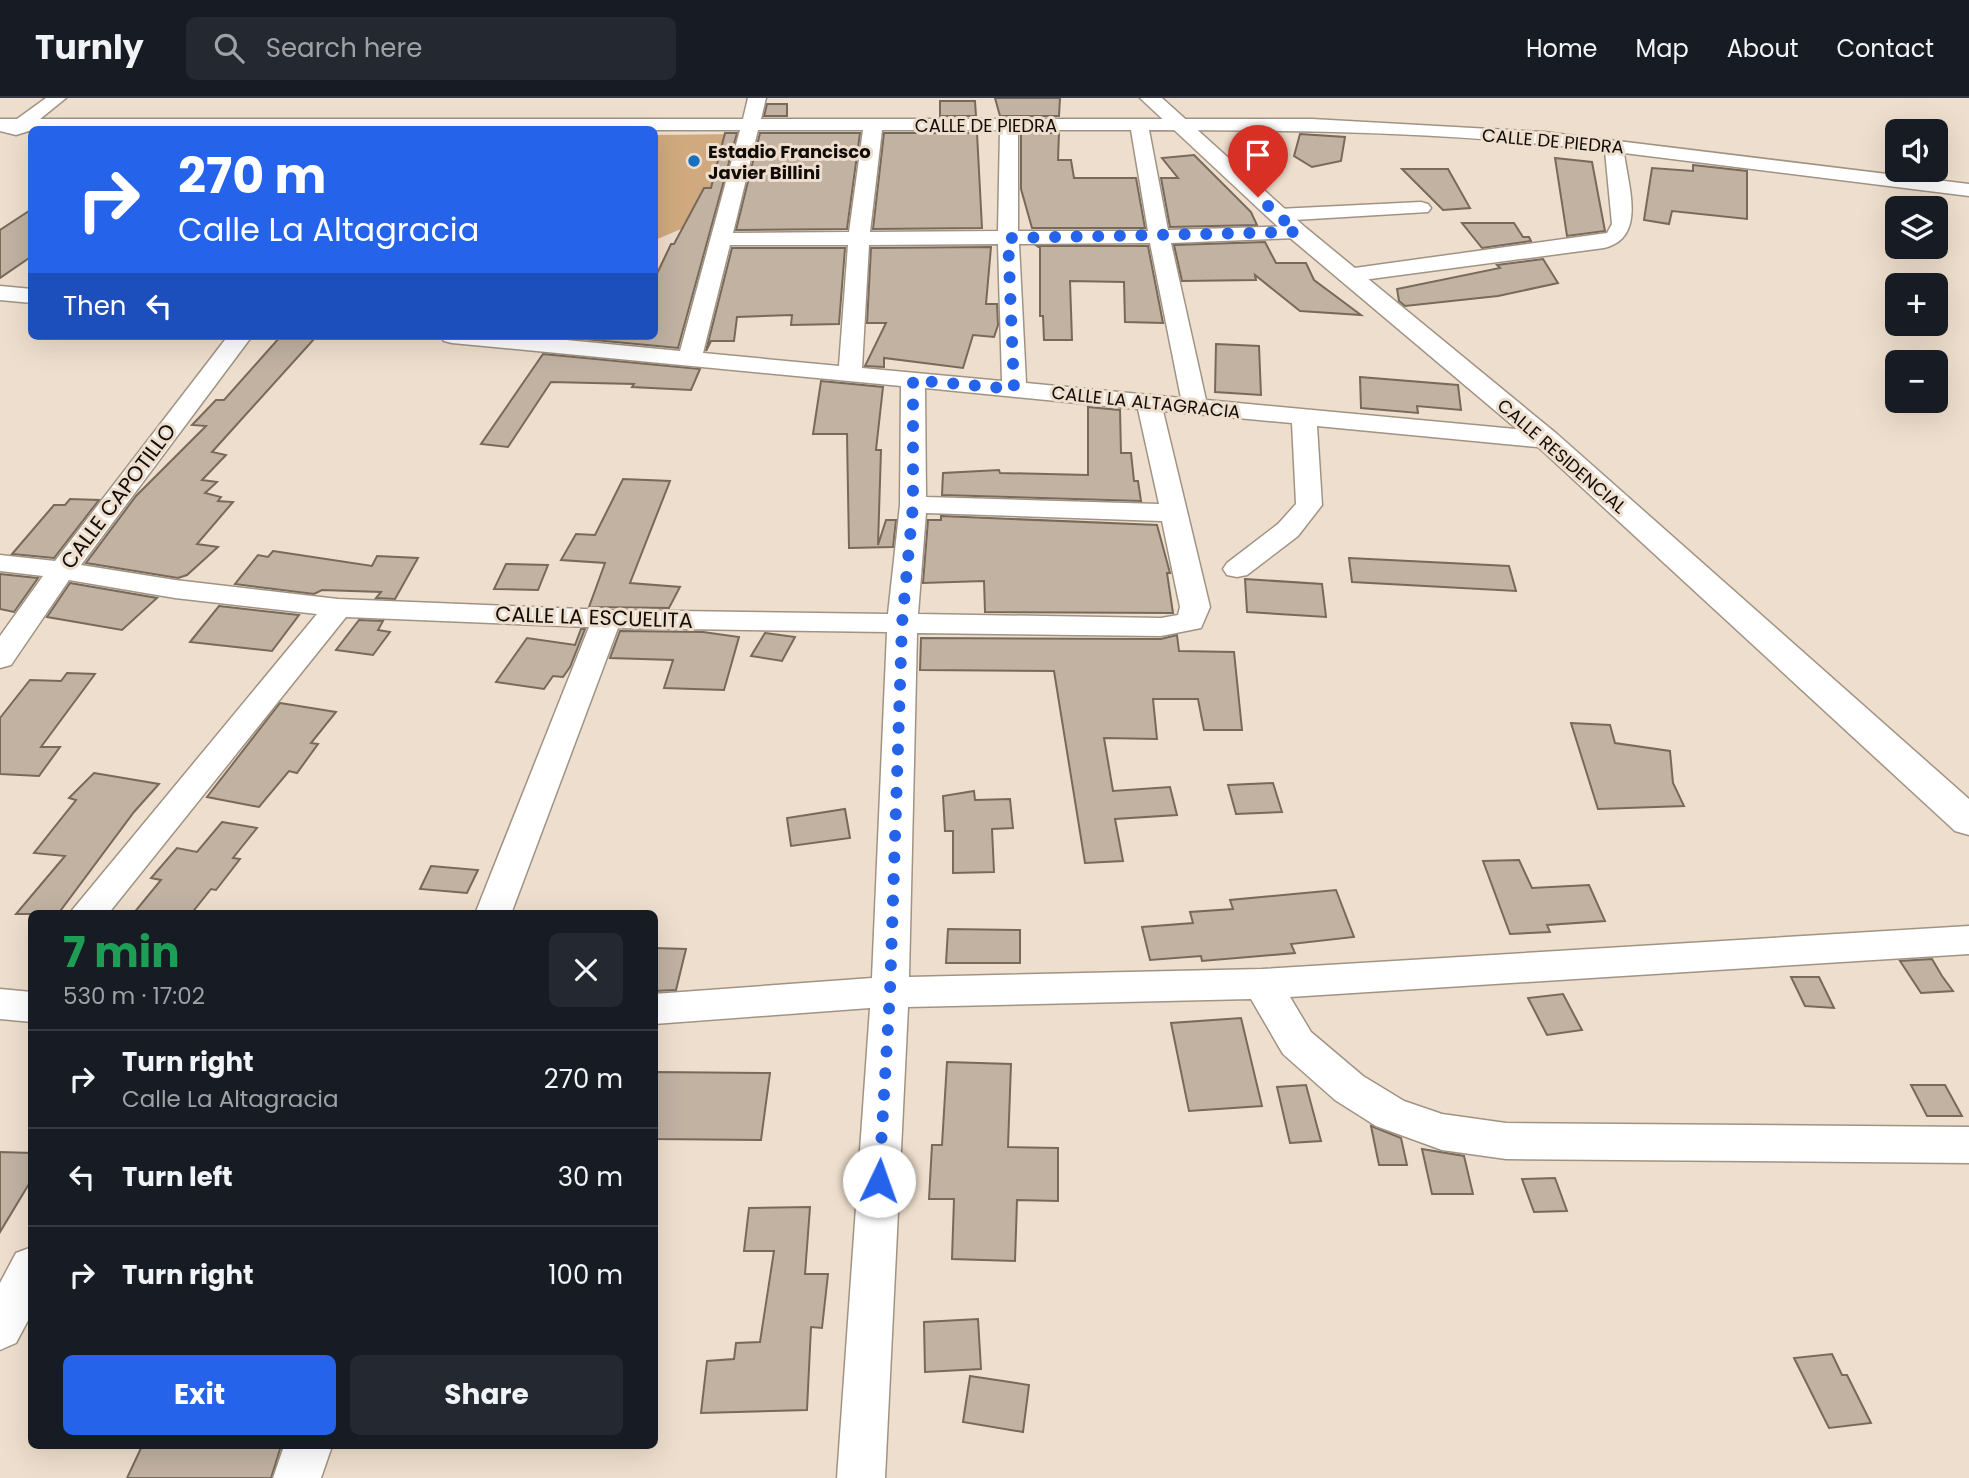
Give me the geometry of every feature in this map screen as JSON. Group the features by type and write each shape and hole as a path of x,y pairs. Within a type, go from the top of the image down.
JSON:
{"main road":[{"name":"CALLE RESIDENCIAL","path":"1145,111 1180,124 1287,224 1547,440 1969,821"}],"street":[{"path":"0,141 57,98"},
{"path":"690,359 757,98"},
{"path":"1145,111 1158,237 1195,407"},
{"name":"CALLE DE PIEDRA","path":"0,125 396,120 1009,125 1145,111"},
{"name":"CALLE DE PIEDRA","path":"1180,124 1312,124 1544,138 1969,190"},
{"path":"850,374 859,238 873,125"},
{"path":"1009,125 1008,238 1014,389"},
{"path":"1348,275 1604,242 1615,237 1622,224 1614,147"},
{"path":"720,239 1158,237 1421,208"},
{"path":"0,293 28,296"},
{"name":"CALLE CAPOTILLO","path":"0,658 62,570 237,340"},
{"name":"CALLE LA ALTAGRACIA","path":"493,340 1547,440"},
{"path":"861,1478 890,992 902,624 913,505 913,380"},
{"path":"913,505 1175,513 1149,402"},
{"path":"1237,569 1288,530 1309,505 1304,417"},
{"name":"CALLE LA ESCUELITA","path":"0,563 62,570 175,589 338,608 607,619 1161,627 1191,622 1195,607 1175,513"},
{"path":"90,910 338,608"},
{"path":"495,910 607,619"},
{"path":"658,1009 890,992 1262,984 1969,940"},
{"path":"1262,984 1297,1042 1349,1088 1390,1114 1441,1132 1506,1142 1969,1145"},
{"path":"0,1328 28,1275"},
{"path":"297,1478 307,1449"}],"shaded area":[{"name":"Estadio Francisco Javier Billini","path":"740,134 726,187 712,216 658,239 658,135"}],"building":[{"path":"995,98 1060,98 1059,116 1000,116"},
{"path":"940,101 975,101 976,116 940,116"},
{"path":"767,104 787,104 787,116 764,116"},
{"path":"725,133 737,133 678,348 594,340 658,340 658,272 704,188 711,188"},
{"path":"760,133 860,133 847,229 736,230"},
{"path":"884,133 977,133 982,228 873,229"},
{"path":"1021,133 1059,133 1058,160 1071,160 1074,178 1136,178 1145,228 1032,228 1021,189"},
{"path":"1300,134 1345,137 1341,161 1312,167 1294,156"},
{"path":"1194,155 1251,212 1257,225 1170,227 1161,178 1178,178 1162,158"},
{"path":"1555,158 1592,162 1605,231 1567,236"},
{"path":"1693,165 1747,171 1747,219 1672,211 1669,224 1644,220 1652,168 1693,171"},
{"path":"1402,169 1448,169 1470,208 1443,210"},
{"path":"28,212 28,259 0,278 0,230"},
{"path":"1462,223 1514,223 1523,237 1529,237 1531,241 1482,248"},
{"path":"1265,242 1276,263 1306,263 1314,280 1361,315 1300,311 1255,275 1256,280 1182,281 1174,245"},
{"path":"1037,246 1148,246 1163,323 1125,322 1124,282 1070,281 1072,340 1044,340 1043,316 1040,316 1040,248"},
{"path":"991,247 986,304 997,304 998,325 994,337 973,335 963,368 884,358 884,367 865,366 886,323 867,323 871,248"},
{"path":"732,248 845,248 839,324 791,325 792,315 737,317 734,341 711,341 706,351"},
{"path":"1543,259 1558,283 1498,296 1405,306 1399,301 1397,289 1500,268 1497,265"},
{"path":"277,340 313,340 212,452 226,455 202,480 217,482 205,493 221,497 218,501 233,502 197,544 218,547 187,575 178,578 86,563 136,496 206,426 192,425 216,400 224,400"},
{"path":"1216,344 1259,346 1261,395 1215,392"},
{"path":"543,354 700,369 691,390 632,387 634,384 551,382 508,447 481,444"},
{"path":"1360,377 1458,385 1461,410 1417,406 1418,413 1361,408"},
{"path":"821,381 883,387 876,450 881,450 878,545 886,520 896,520 893,547 849,548 847,434 813,434"},
{"path":"1088,407 1120,410 1121,453 1131,453 1134,481 1138,481 1141,501 942,495 943,473 999,470 1000,473 1088,475"},
{"path":"623,479 670,481 630,583 680,587 669,608 589,607 605,563 561,560 576,534 595,535"},
{"path":"70,499 99,500 54,558 12,554 54,505 65,505"},
{"path":"941,516 1157,525 1170,573 1167,573 1173,613 985,612 984,581 923,583 928,520 941,520"},
{"path":"273,551 372,566 377,556 418,558 395,599 376,598 381,592 322,590 314,594 235,584 258,555 268,557"},
{"path":"1349,558 1509,566 1516,591 1352,582"},
{"path":"506,564 548,565 538,590 494,589"},
{"path":"0,574 38,578 14,612 0,609"},
{"path":"1245,579 1322,584 1326,617 1247,612"},
{"path":"70,583 157,598 122,630 47,617"},
{"path":"219,606 299,615 272,651 190,642"},
{"path":"359,620 383,621 378,630 390,632 373,655 336,650"},
{"path":"581,629 585,629 570,667 563,677 553,676 544,689 496,682 527,638 575,645"},
{"path":"620,631 703,632 739,637 724,690 664,688 673,660 610,658"},
{"path":"765,633 795,637 782,661 751,656"},
{"path":"1177,635 1179,651 1234,652 1242,730 1204,730 1198,699 1153,699 1157,739 1104,738 1113,791 1170,787 1177,815 1115,819 1123,861 1085,863 1054,671 920,670 921,638 1161,639"},
{"path":"67,673 95,674 41,747 60,747 39,776 0,774 0,718 30,680 61,681"},
{"path":"280,703 336,712 311,743 318,744 297,773 289,771 259,807 207,797"},
{"path":"1571,723 1610,725 1615,743 1670,751 1673,783 1684,806 1598,809"},
{"path":"94,773 159,784 134,812 61,910 28,910 28,914 16,914 65,856 34,853 76,800 69,798"},
{"path":"1273,783 1282,812 1236,814 1228,785"},
{"path":"974,791 975,800 1010,799 1013,828 992,829 994,872 953,873 953,831 945,831 943,796"},
{"path":"845,809 850,838 791,846 787,818"},
{"path":"222,822 257,828 233,858 240,859 216,890 211,889 194,910 136,910 161,880 151,878 177,848 197,852"},
{"path":"1519,860 1532,888 1589,885 1605,921 1547,925 1550,932 1510,934 1483,861"},
{"path":"431,866 478,870 467,893 420,889"},
{"path":"1336,890 1354,937 1291,944 1295,953 1202,961 1201,956 1150,960 1142,927 1193,923 1190,912 1233,909 1230,900"},
{"path":"948,929 1020,930 1020,963 946,963"},
{"path":"658,948 686,949 676,990 658,991"},
{"path":"1932,959 1953,991 1921,993 1900,961"},
{"path":"1791,977 1819,977 1834,1008 1805,1006"},
{"path":"1563,994 1582,1030 1547,1035 1528,998"},
{"path":"1241,1018 1262,1106 1189,1111 1171,1023"},
{"path":"947,1062 1011,1064 1008,1147 1058,1148 1058,1201 1017,1200 1015,1261 952,1259 954,1199 929,1199 932,1145 942,1145"},
{"path":"658,1072 770,1073 761,1140 658,1139"},
{"path":"1306,1085 1321,1141 1290,1143 1277,1087"},
{"path":"1911,1085 1945,1085 1962,1116 1927,1116"},
{"path":"1371,1126 1401,1138 1407,1165 1379,1165"},
{"path":"1422,1149 1464,1156 1473,1194 1432,1194"},
{"path":"0,1152 28,1153 28,1186 0,1232"},
{"path":"1555,1178 1567,1211 1534,1212 1522,1179"},
{"path":"810,1207 805,1274 828,1274 822,1328 811,1327 807,1410 701,1413 707,1361 734,1359 736,1343 760,1342 774,1251 744,1251 749,1208"},
{"path":"978,1319 981,1369 925,1372 924,1322"},
{"path":"1832,1354 1842,1375 1847,1375 1871,1423 1829,1428 1794,1358"},
{"path":"970,1376 1029,1385 1023,1432 963,1422"},
{"path":"141,1449 280,1449 271,1478 127,1478"}],"place":[{"name":"Estadio Francisco Javier Billini","path":"694,161"}],"route":[{"path":"879,1181 890,992 902,624 913,505 913,380 1014,389 1008,238 1158,237 1297,232 1258,197"}]}
